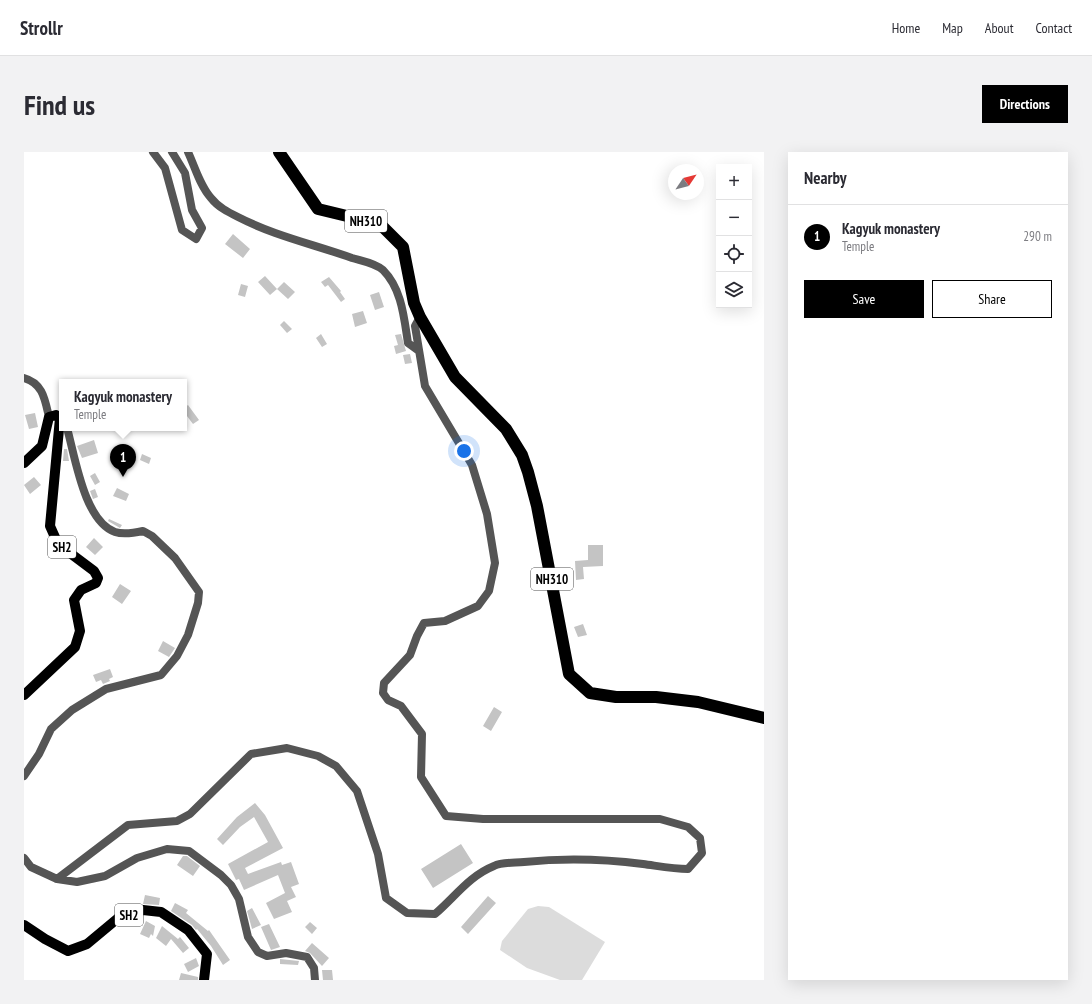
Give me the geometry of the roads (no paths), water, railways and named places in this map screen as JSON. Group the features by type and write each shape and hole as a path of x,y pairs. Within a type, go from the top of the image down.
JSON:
{"highway":[{"name":"NH310","path":"279,152 318,209 380,224 403,247 414,303 420,317 455,377 506,429 522,455 537,506 569,674 590,693 616,697 656,698 698,702 764,718"}],"main road":[{"name":"SH2","path":"48,417 56,415 59,417"},
{"path":"24,463 42,446 48,417"},
{"name":"SH2","path":"24,695 75,647 80,631 74,600 81,590 96,583 98,578 94,571 58,544 50,526 60,431"},
{"name":"SH2","path":"24,925 45,939 68,951 87,944 117,919 143,910 161,912 188,930 207,954 204,980"}],"street":[{"path":"153,152 165,168 182,230 196,240 202,228 192,210 185,172 172,152"},
{"path":"188,152 210,198 223,209 267,232 332,251 382,269 397,290 403,312 408,343 419,351"},
{"path":"57,879 128,825 177,821 190,814 251,754 287,748 318,756 336,766 357,791 378,854 386,898 407,913 435,914 452,900 468,880 495,865 542,860 597,860 644,864 670,869 688,869 702,853 700,838 688,827 660,819 483,819 446,816 421,777 422,734 401,706 385,697 383,693 384,683 410,655 417,636 424,623 445,621 478,606 489,591 495,563 487,514 472,465 425,386 415,326 420,317"},
{"path":"24,378 30,379 44,392 48,417"},
{"path":"24,776 39,754 50,729 72,710 106,688 161,674 177,656 188,635 198,603 199,592 192,581 175,558 152,536 143,531 130,534 115,532 103,525 91,508 80,477 68,431"},
{"path":"24,858 31,868 57,879 77,882 105,876 137,858 167,849 189,851 221,875 231,885 239,899 248,936 258,952 267,956 286,953 307,957 314,968 315,980"}],"place":[{"name":"Kagyuk monastery","path":"123,477"}]}
